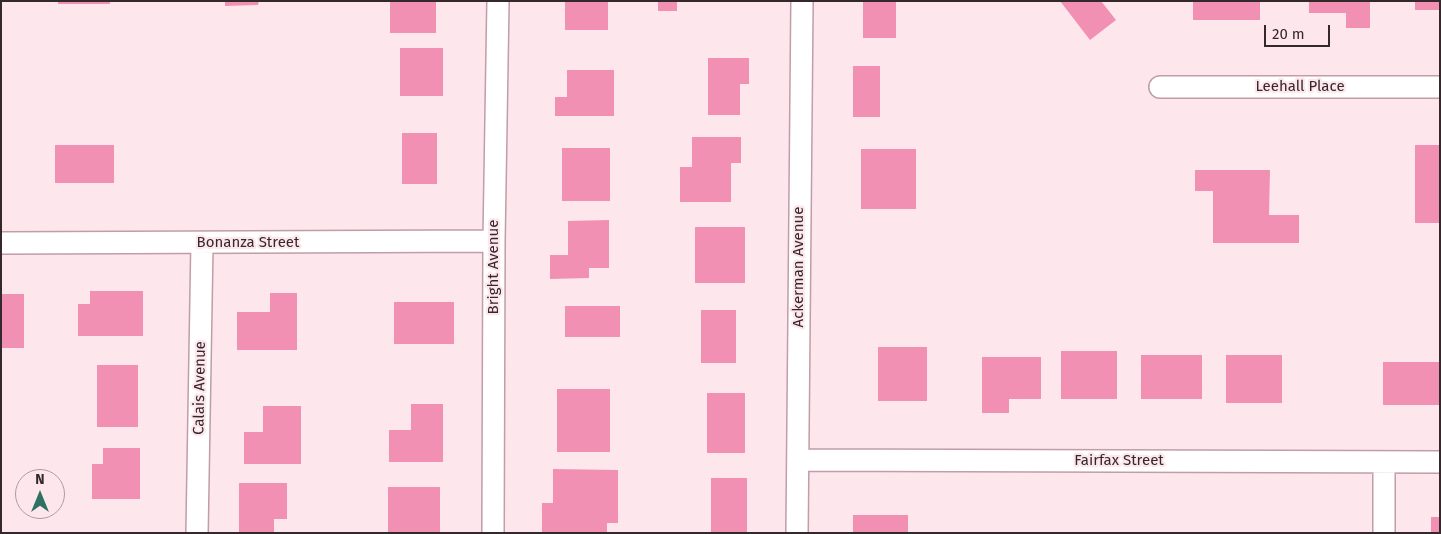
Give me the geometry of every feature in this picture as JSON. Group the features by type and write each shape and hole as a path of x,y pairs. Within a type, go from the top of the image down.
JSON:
{"street":[{"name":"Bright Avenue","path":"493,533 494,241 498,1"},
{"name":"Ackerman Avenue","path":"797,533 802,1"},
{"name":"Leehall Place","path":"1160,87 1440,87"},
{"name":"Bonanza Street","path":"1,243 494,241"},
{"name":"Calais Avenue","path":"197,533 202,243"},
{"name":"Fairfax Street","path":"798,460 1440,462"},
{"path":"1384,462 1384,533"}],"building":[{"path":"58,1 110,1 110,4 58,4"},
{"path":"225,1 259,1 258,5 225,6"},
{"path":"390,1 436,1 436,33 390,33"},
{"path":"565,1 608,1 608,30 565,30"},
{"path":"658,1 677,1 677,11 658,11"},
{"path":"863,1 896,1 896,38 863,38"},
{"path":"1060,1 1101,1 1116,20 1090,40"},
{"path":"1193,1 1260,1 1260,20 1193,20"},
{"path":"1309,1 1370,1 1370,28 1346,28 1346,13 1309,13"},
{"path":"1415,1 1440,1 1440,10 1415,10"},
{"path":"400,48 443,48 443,96 400,96"},
{"path":"708,58 749,58 749,84 740,84 740,115 708,115"},
{"path":"853,66 880,66 880,117 853,117"},
{"path":"567,70 614,70 614,116 555,116 555,97 567,97"},
{"path":"402,133 437,133 437,184 402,184"},
{"path":"692,137 741,137 741,163 731,163 731,202 680,202 680,167 692,167"},
{"path":"55,145 114,145 114,183 55,183"},
{"path":"1415,145 1440,145 1440,223 1415,223"},
{"path":"562,148 610,148 610,201 562,201"},
{"path":"861,149 916,149 916,209 861,209"},
{"path":"1195,170 1270,170 1269,215 1299,215 1299,243 1213,243 1213,191 1195,191"},
{"path":"609,220 609,268 589,268 589,278 550,279 550,255 568,255 568,221"},
{"path":"695,227 745,227 745,283 695,283"},
{"path":"90,291 143,291 143,336 78,336 78,304 90,304"},
{"path":"270,293 297,293 297,350 237,350 237,312 270,312"},
{"path":"1,294 24,294 24,348 1,348"},
{"path":"394,302 454,302 454,344 394,344"},
{"path":"565,306 620,306 620,337 565,337"},
{"path":"701,310 736,310 736,363 701,363"},
{"path":"878,347 927,347 927,401 878,401"},
{"path":"1061,351 1117,351 1117,399 1061,399"},
{"path":"1141,355 1202,355 1202,399 1141,399"},
{"path":"1226,355 1282,355 1282,403 1226,403"},
{"path":"982,357 1041,357 1041,399 1009,399 1009,413 982,413"},
{"path":"1383,362 1440,362 1440,405 1383,405"},
{"path":"97,365 138,365 138,427 97,427"},
{"path":"557,389 610,389 610,452 557,452"},
{"path":"707,393 745,393 745,453 707,453"},
{"path":"411,404 443,404 443,462 389,462 389,430 411,430"},
{"path":"263,406 301,406 301,464 244,464 244,432 263,432"},
{"path":"103,448 140,448 140,499 92,499 92,464 103,464"},
{"path":"553,469 618,470 618,523 607,523 607,533 542,533 542,503 553,503"},
{"path":"711,478 747,478 747,533 711,533"},
{"path":"239,483 287,483 287,519 274,519 274,533 239,533"},
{"path":"388,487 440,487 440,533 388,533"},
{"path":"853,515 908,515 908,533 853,533"},
{"path":"1431,517 1440,517 1440,533 1431,533"}]}
